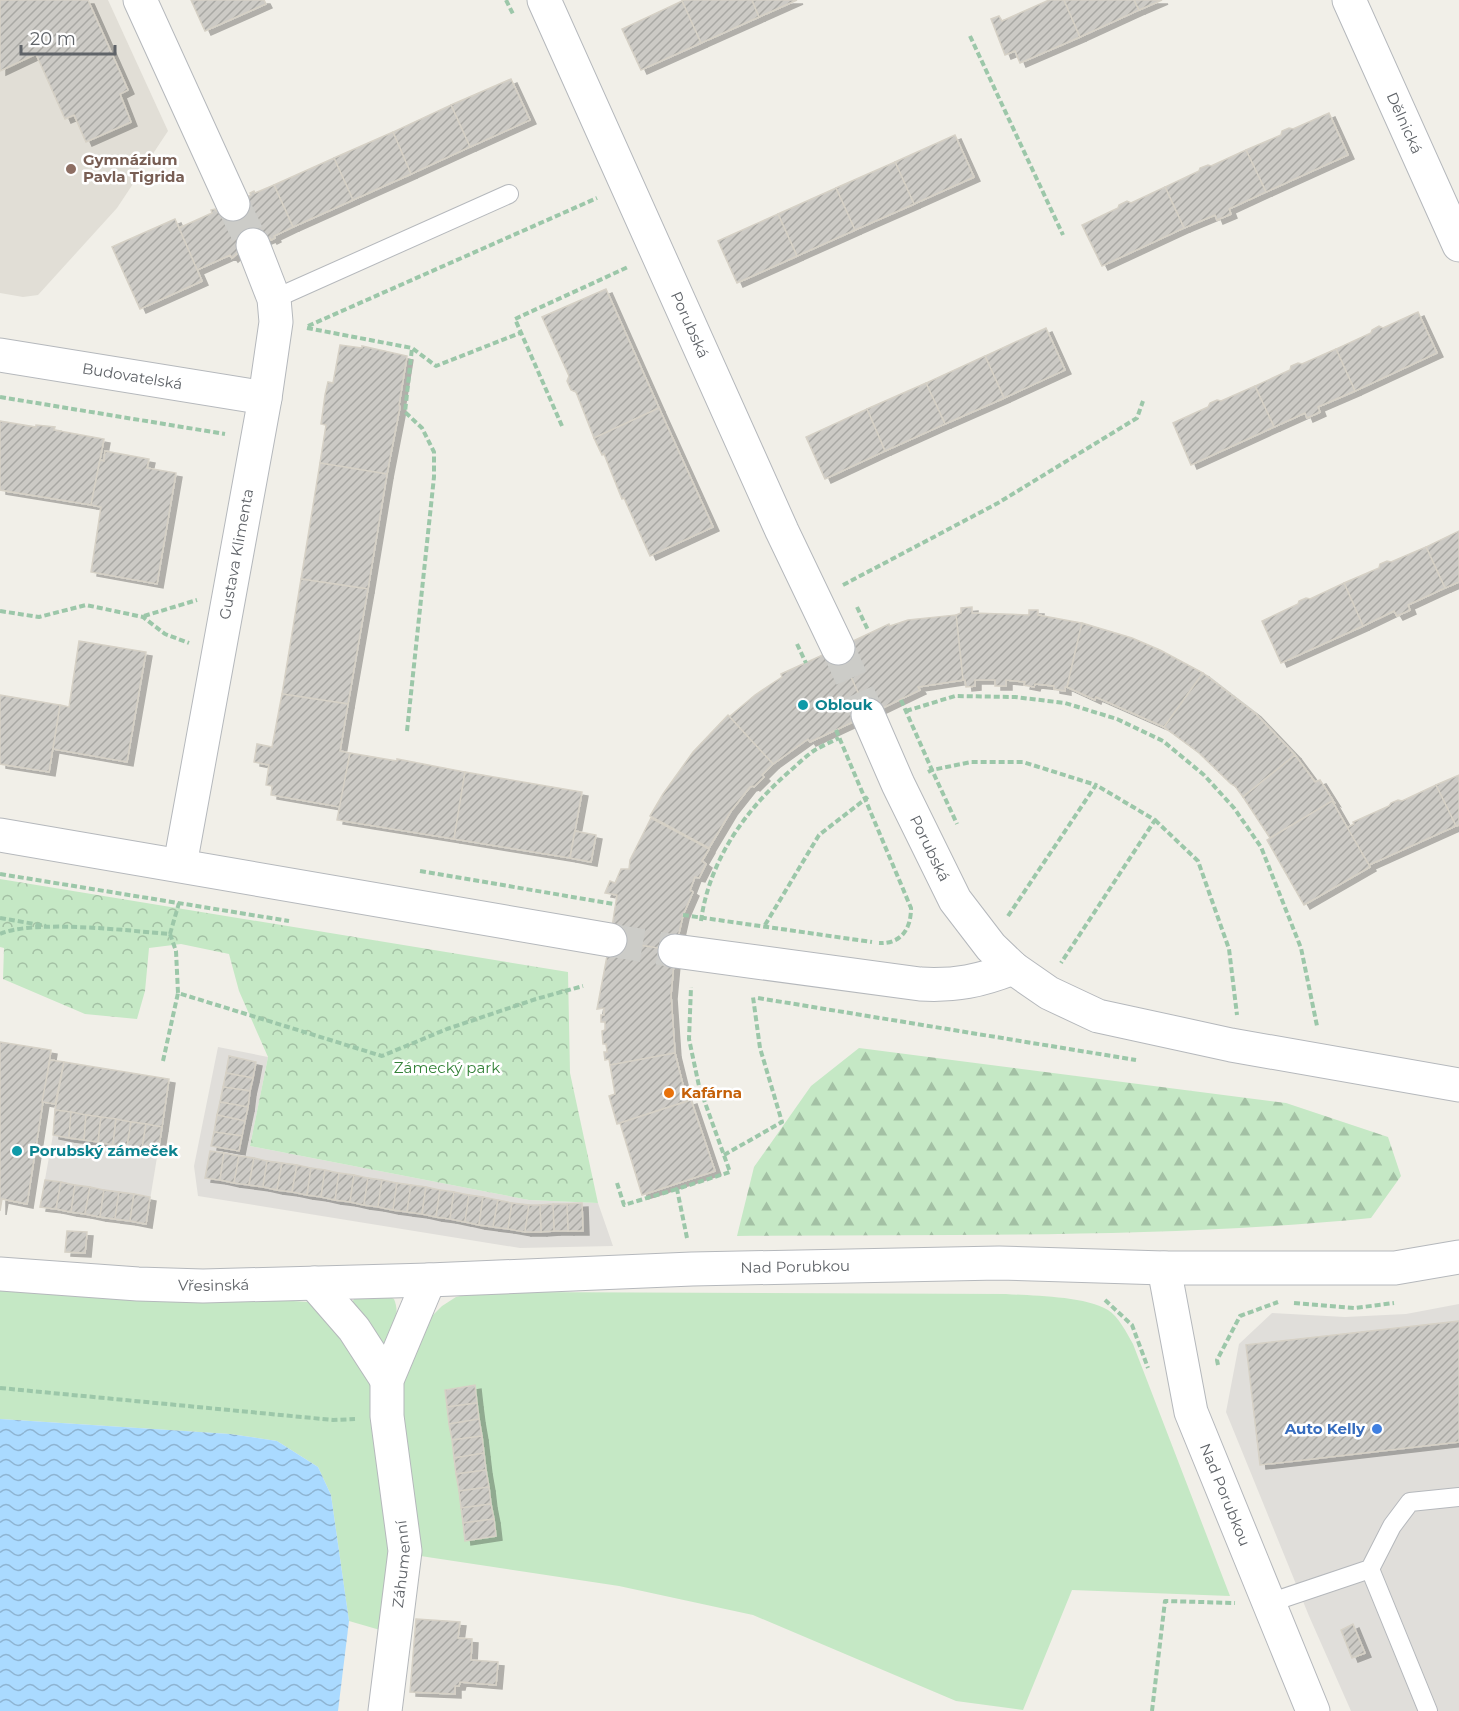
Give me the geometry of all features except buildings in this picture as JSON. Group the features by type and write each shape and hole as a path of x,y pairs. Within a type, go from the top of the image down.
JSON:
{"street":[{"path":"140,0 233,204"},
{"name":"Porubská","path":"544,0 782,531 838,648"},
{"name":"Dělnická","path":"1349,0 1459,245"},
{"name":"Gustava Klimenta","path":"180,865 276,322 274,299 253,245"},
{"name":"Budovatelská","path":"0,356 264,398"},
{"name":"Porubská","path":"868,715 898,784 955,900 972,925 1013,968 1049,993 1098,1016 1231,1046 1459,1085"},
{"path":"0,835 610,940"},
{"path":"687,953 937,985 970,983 1013,968"},
{"name":"Nad Porubkou","path":"429,1280 692,1269 999,1263 1164,1268 1395,1268 1459,1257"},
{"name":"Nad Porubkou","path":"1164,1268 1191,1412 1313,1711"},
{"name":"Vřesinská","path":"0,1274 181,1285 429,1280"},
{"name":"Záhumenní","path":"385,1711 405,1551 387,1416 387,1380 429,1280"},
{"path":"314,1283 354,1329 387,1380"}],"lane":[{"path":"274,299 509,194"},
{"path":"1269,1603 1370,1569 1392,1526 1410,1502 1459,1497"},
{"path":"1370,1569 1428,1711"}],"path":[{"path":"970,36 1063,235"},
{"path":"520,333 436,366 412,348 304,328 598,197"},
{"path":"562,426 515,319 628,267"},
{"path":"407,731 434,477 434,452 422,428 405,412 412,348"},
{"path":"0,397 232,435"},
{"path":"843,585 998,503 1137,418 1143,401"},
{"path":"143,617 202,599"},
{"path":"0,611 39,617 86,605 143,617 165,634 192,644 221,636"},
{"path":"906,711 955,696 1015,697 1065,703 1117,719 1163,741 1204,775 1234,808 1261,847 1301,948 1317,1026"},
{"path":"901,700 960,832"},
{"path":"683,915 882,944 892,943 905,933 911,920 911,908 836,730"},
{"path":"617,1183 624,1205 730,1172 699,1086 689,1039 692,987 687,953 702,918 710,882 721,854 747,815 780,779 813,751 840,738"},
{"path":"765,926 819,835 865,798 932,770 971,762 1023,762 1096,785 1155,820 1198,861 1229,949 1237,1011 1226,1009"},
{"path":"1003,924 1096,785"},
{"path":"1058,968 1155,820"},
{"path":"163,1061 178,993 176,951 170,934 179,903"},
{"path":"0,918 53,927 170,934"},
{"path":"0,934 10,930 53,927"},
{"path":"682,985 702,988"},
{"path":"178,993 382,1056 458,1025 584,986"},
{"path":"743,995 1138,1060"},
{"path":"724,1155 782,1122 760,1048 753,997"},
{"path":"1306,1024 1328,1028"},
{"path":"677,1189 688,1240"},
{"path":"1097,1298 1107,1300 1132,1325 1151,1378"},
{"path":"1218,1371 1217,1360 1240,1316 1277,1302 1355,1308 1396,1303"},
{"path":"0,1388 333,1420 387,1416"},
{"path":"1152,1711 1165,1601 1269,1603"}],"shaded area":[{"name":"Gymnázium Pavla Tigrida","path":"0,0 108,0 168,131 117,208 38,295 23,297 0,293"},
{"path":"218,1047 268,1057 250,1146 529,1200 598,1203 613,1246 520,1248 198,1196 194,1166"},
{"path":"55,1110 162,1127 146,1224 40,1207 53,1135"},
{"path":"1459,1304 1459,1711 1351,1711 1309,1616 1226,1412 1239,1344 1272,1313 1345,1317 1406,1314"}],"green space":[{"name":"Zámecký park","path":"0,879 568,972 570,1073 598,1203 529,1200 250,1146 268,1057 239,991 229,954 181,944 149,948 145,991 137,1019 85,1014 3,979 4,948 0,947"},
{"path":"859,1048 1286,1103 1388,1137 1401,1176 1371,1218 1292,1225 1133,1232 737,1236 754,1167 811,1086"},
{"path":"0,1282 309,1302 365,1361 373,1398 394,1544 387,1632 349,1621 331,1495 318,1467 277,1441 230,1434 0,1419"},
{"path":"478,1292 1006,1294 1058,1297 1098,1305 1115,1316 1133,1344 1230,1596 1072,1590 1023,1710 956,1701 753,1615 619,1586 414,1555 398,1373 425,1323 442,1306 456,1297"},
{"path":"357,1296 388,1296 394,1299 397,1312 395,1324 382,1346 350,1304"}],"water":[{"path":"0,1419 230,1434 277,1441 318,1467 331,1495 349,1621 338,1711 0,1711"}],"tunnel":[{"path":"233,204 253,245"},
{"path":"838,648 868,715"},
{"path":"610,940 675,951"}],"place":[{"name":"Gymnázium Pavla Tigrida","path":"71,169"},
{"name":"Oblouk","path":"803,705"},
{"name":"Kafárna","path":"669,1093"},
{"name":"Porubský zámeček","path":"17,1151"},
{"name":"Auto Kelly","path":"1377,1429"}]}
